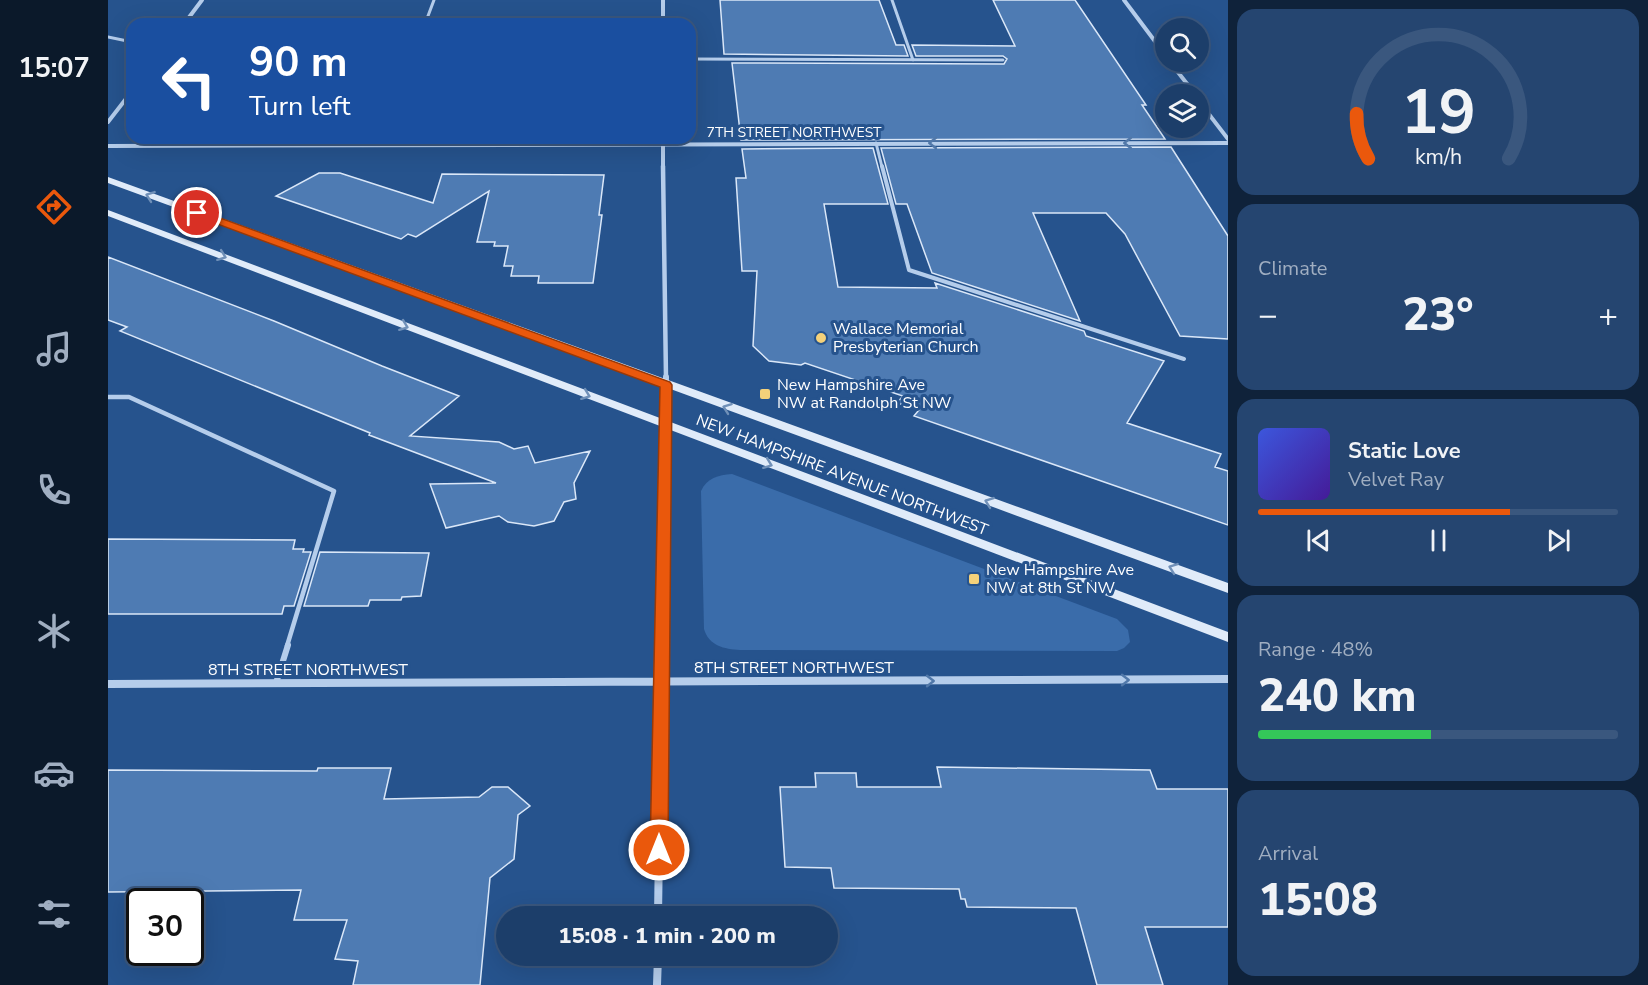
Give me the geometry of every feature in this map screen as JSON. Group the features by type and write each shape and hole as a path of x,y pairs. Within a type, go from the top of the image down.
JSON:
{"main road":[{"name":"NEW HAMPSHIRE AVENUE NORTHWEST","path":"108,180 1228,588"},
{"name":"NEW HAMPSHIRE AVENUE NORTHWEST","path":"108,213 1228,638"}],"street":[{"path":"188,18 202,0"},
{"path":"663,0 663,18"},
{"path":"1124,0 1155,41"},
{"path":"1178,72 1187,84"},
{"path":"108,122 126,99"},
{"path":"1209,115 1228,141"},
{"name":"7TH STREET NORTHWEST","path":"696,141 1228,141"},
{"name":"7TH STREET NORTHWEST","path":"108,146 330,144"},
{"path":"658,906 666,426 663,144"},
{"name":"8TH STREET NORTHWEST","path":"108,684 1228,679"},
{"path":"657,985 658,966"}],"lane":[{"path":"426,18 434,0"},
{"path":"892,0 913,60"},
{"path":"108,37 126,41"},
{"path":"696,59 1003,60"},
{"path":"876,143 909,270 1184,359"},
{"path":"108,397 129,396 334,491 276,683"}],"shaded area":[{"path":"732,474 1117,619 1128,630 1130,642 1117,651 740,650 718,646 709,639 704,629 701,491 706,483 714,478"}],"building":[{"path":"720,0 879,0 896,45 904,45 908,56 724,54"},
{"path":"993,0 1075,0 1146,105 1142,105 1155,124 1155,138 1165,139 741,140 732,63 1004,64 1007,59 1003,56 916,56 912,45 1015,46"},
{"path":"1171,147 1228,236 1228,339 1180,336 1125,234 1106,213 1033,213 1080,321 932,273 907,204 896,204 881,148"},
{"path":"873,148 888,204 824,204 838,287 937,288 935,283 1084,331 1086,336 1164,361 1127,423 1221,454 1215,467 1228,471 1228,525 914,416 919,410 897,403 903,396 805,363 801,365 769,361 753,346 757,271 742,271 736,178 746,178 742,149"},
{"path":"319,173 340,173 433,203 442,174 604,175 599,215 602,215 593,283 538,283 539,276 511,276 513,266 504,266 508,246 494,246 495,242 477,242 489,191 416,237 408,234 401,239 276,196"},
{"path":"108,257 459,396 410,436 499,442 514,449 528,446 535,463 590,451 574,483 576,499 564,502 554,521 534,526 508,522 499,516 446,528 430,484 496,483 369,435 370,433 120,331 127,327 108,320"},
{"path":"108,539 295,540 293,549 304,549 303,552 311,552 294,606 284,606 282,614 108,614"},
{"path":"320,552 429,553 421,596 402,597 401,600 370,600 368,606 304,606"},
{"path":"937,767 1150,770 1157,789 1228,789 1228,927 1145,927 1163,985 1097,985 1076,908 967,907 965,899 961,899 959,889 834,888 831,868 785,867 780,787 816,787 815,773 856,773 857,787 941,787"},
{"path":"318,768 391,768 384,799 479,797 492,787 508,787 530,806 518,815 514,859 490,878 480,985 353,985 358,961 335,959 347,920 294,920 301,890 204,891 204,888 126,888 126,892 108,892 108,770 317,771"}],"place":[{"name":"Wallace Memorial Presbyterian Church","path":"821,338"},
{"name":"New Hampshire Ave NW at Randolph St NW","path":"765,394"},
{"name":"New Hampshire Ave NW at 8th St NW","path":"974,579"}],"route":[{"path":"197,213 666,385 659,850"}]}
